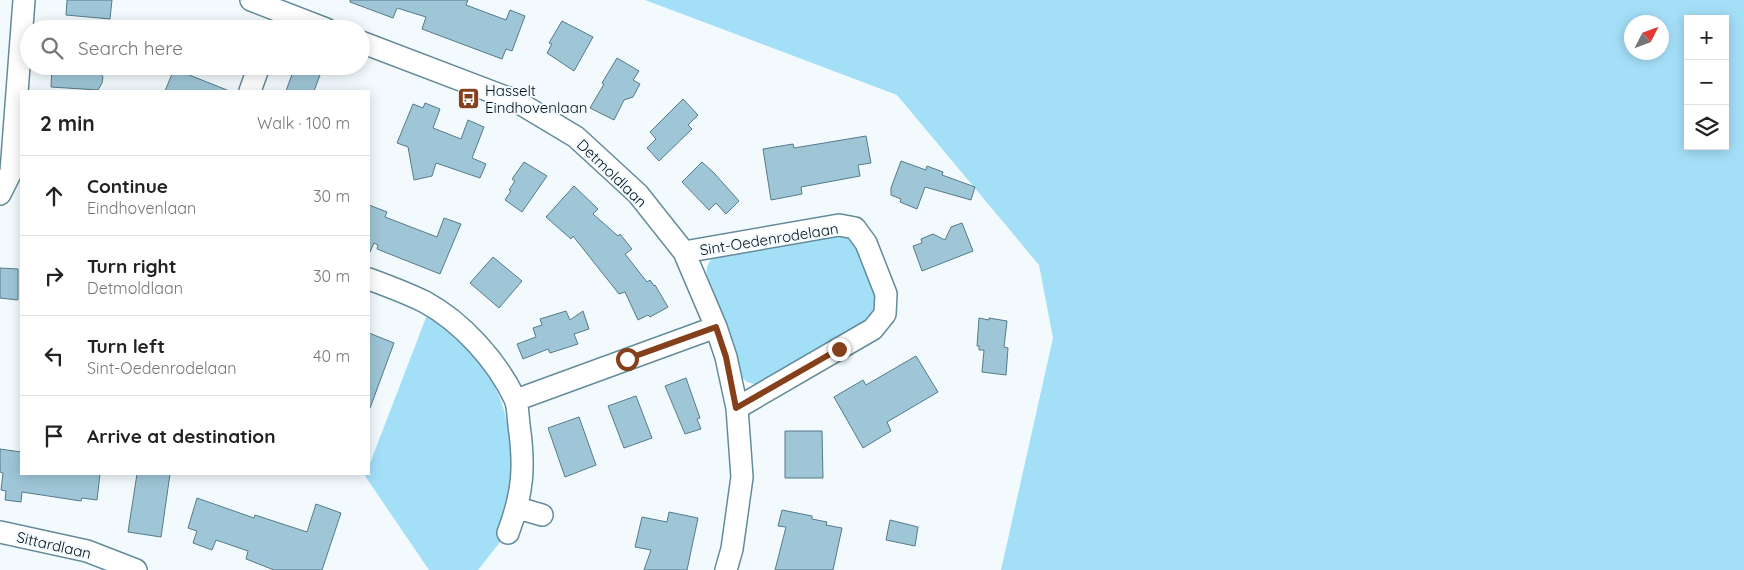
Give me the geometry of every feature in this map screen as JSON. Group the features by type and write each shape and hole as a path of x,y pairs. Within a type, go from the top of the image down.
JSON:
{"street":[{"path":"22,20 24,0"},
{"path":"251,0 276,20"},
{"name":"Detmoldlaan","path":"370,45 516,101 576,137 638,194 684,252 716,327 726,357 736,408 742,477 732,549 726,570"},
{"path":"0,194 11,172 20,53"},
{"path":"250,90 256,75"},
{"name":"Sint-Oedenrodelaan","path":"684,252 839,225 854,228 866,243 886,294 885,314 873,329 736,408"},
{"path":"370,278 426,303 456,324 484,350 516,400 523,476 518,508 508,533"},
{"path":"516,400 716,327"},
{"path":"518,508 542,515"},
{"name":"Sittardlaan","path":"0,532 87,551 136,570"}],"shaded area":[{"path":"645,0 1744,0 1744,570 1001,570 1053,338 1039,265 897,95"},
{"path":"838,233 851,235 880,298 879,315 761,386 747,382 739,375 709,285 707,276 708,264 717,255"},
{"path":"427,315 460,341 474,355 495,386 502,404 512,459 512,473 508,495 497,533 504,537 478,570 429,570 365,476 370,475 370,463"}],"building":[{"path":"67,0 112,0 110,19 66,15"},
{"path":"350,0 468,0 466,5 506,20 510,10 525,16 512,51 506,49 502,59 422,29 426,17 397,8 393,18 350,2"},
{"path":"562,21 593,37 574,71 547,53 552,44 549,43"},
{"path":"617,58 639,71 633,80 640,84 633,97 624,100 614,120 590,108"},
{"path":"52,75 102,75 103,77 98,90 51,87"},
{"path":"172,75 189,75 227,90 165,90"},
{"path":"292,75 320,75 314,90 286,90"},
{"path":"683,99 698,115 688,125 692,129 659,161 647,148 656,139 650,132"},
{"path":"425,103 440,109 433,128 461,139 468,120 484,127 472,158 486,164 480,178 436,163 432,176 414,180 408,147 397,143 413,104 423,108"},
{"path":"866,136 871,163 858,165 860,176 801,187 802,194 771,200 763,149 793,144 794,148"},
{"path":"901,161 926,170 927,166 943,172 942,175 975,187 971,200 925,187 917,209 900,202 901,199 891,195 891,188"},
{"path":"524,162 547,176 522,212 505,200 515,181 512,179"},
{"path":"702,162 739,201 726,214 716,203 709,210 682,182"},
{"path":"574,186 598,209 593,214 618,236 620,234 632,249 625,254 647,282 650,280 655,285 668,307 650,317 648,315 638,320 625,292 619,294 573,236 571,239 546,217"},
{"path":"370,205 387,212 385,217 437,237 444,218 461,224 440,274 377,249 378,245 374,243 370,252"},
{"path":"962,223 973,251 922,271 913,246 922,243 921,239 933,234 945,240 951,227"},
{"path":"493,257 522,281 499,308 470,283"},
{"path":"0,268 18,269 18,300 0,298"},
{"path":"566,311 570,320 583,311 589,329 574,334 578,344 550,353 548,349 523,359 517,344 536,337 533,328 542,325 540,319"},
{"path":"979,318 1007,321 1004,347 1008,348 1006,375 982,372 984,350 979,350 979,346 977,346"},
{"path":"370,333 394,343 370,408"},
{"path":"916,356 938,392 887,422 891,431 863,448 834,397 863,380 866,385"},
{"path":"686,378 700,418 697,419 701,429 685,434 665,386"},
{"path":"636,396 652,438 624,448 608,406"},
{"path":"579,417 596,465 565,477 548,428"},
{"path":"785,431 822,431 823,478 785,478"},
{"path":"0,449 20,452 20,475 100,475 97,500 82,498 81,501 22,492 21,502 5,500 6,491 1,490 3,473 0,472"},
{"path":"137,475 170,475 161,537 128,532"},
{"path":"197,498 254,518 255,515 307,532 316,504 341,513 322,570 274,570 246,559 248,551 216,540 212,550 193,543 197,531 188,528"},
{"path":"782,510 812,516 812,519 827,522 826,525 842,528 833,570 775,570 786,527 778,526"},
{"path":"669,512 698,518 687,570 644,570 651,550 635,547 642,517 667,522"},
{"path":"890,520 918,527 915,546 886,540"}],"place":[{"name":"Hasselt Eindhovenlaan","path":"469,99"}],"route":[{"path":"627,359 716,327 726,357 736,408 839,349"}]}
